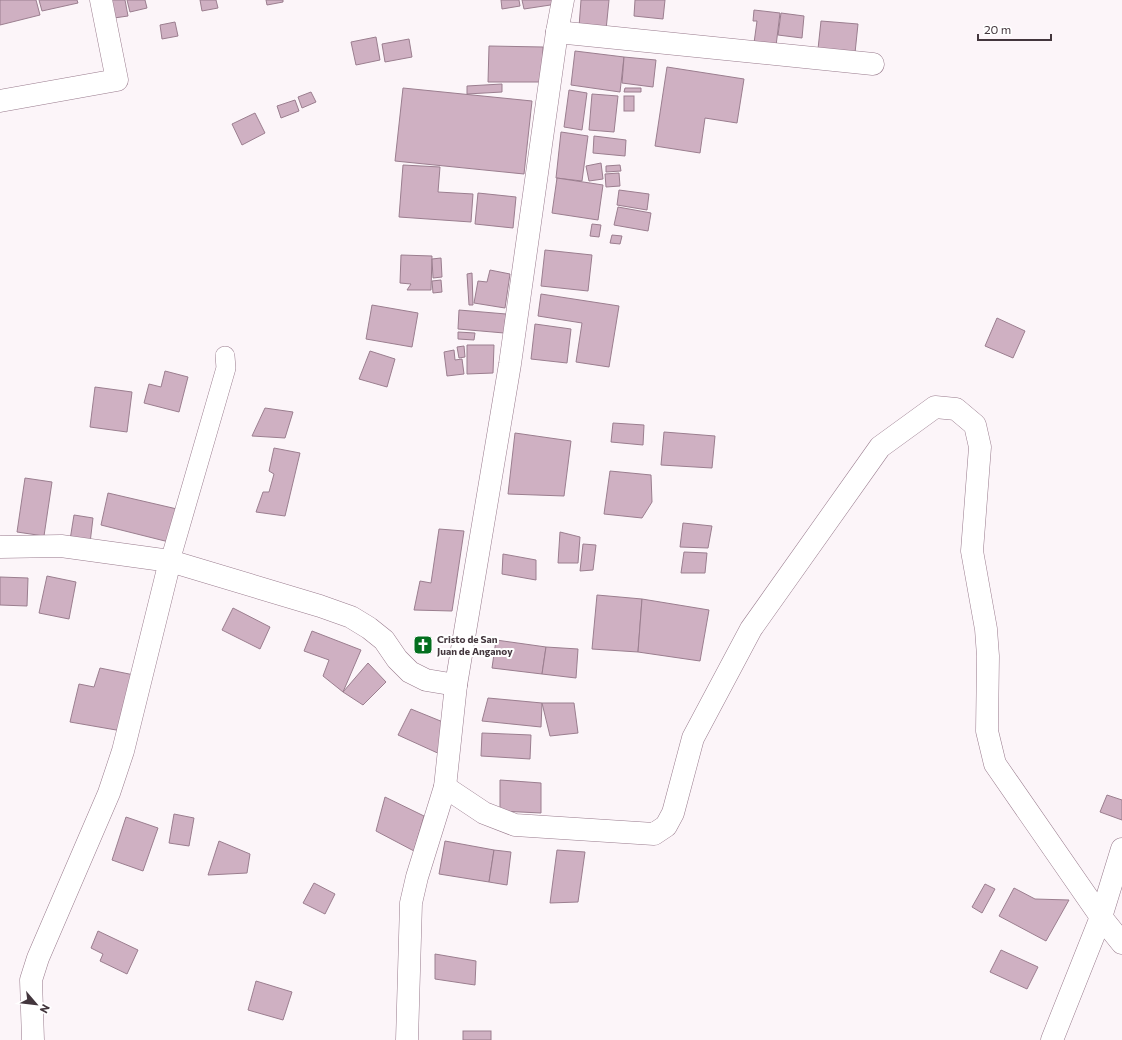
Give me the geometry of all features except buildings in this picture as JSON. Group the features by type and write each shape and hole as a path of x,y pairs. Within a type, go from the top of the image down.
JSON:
{"street":[{"path":"0,101 117,80 101,0"},
{"path":"407,1040 411,903 417,877 445,787 456,685 510,364 557,32 563,0"},
{"path":"557,32 873,64"},
{"path":"33,1040 31,980 38,958 109,793 123,751 170,561 226,368 225,356"},
{"path":"445,787 484,813 515,825 654,834 666,826 673,813 693,738 751,629 880,447 935,407 956,410 975,425 980,447 972,551 986,629 988,656 988,731 995,764 1101,917 1122,943"},
{"path":"0,547 60,546 170,561 351,617 384,640 397,659 410,672 426,680 456,685"},
{"path":"1052,1040 1101,917 1122,849"}],"place":[{"name":"Cristo de San Juan de Anganoy","path":"423,645"}]}
